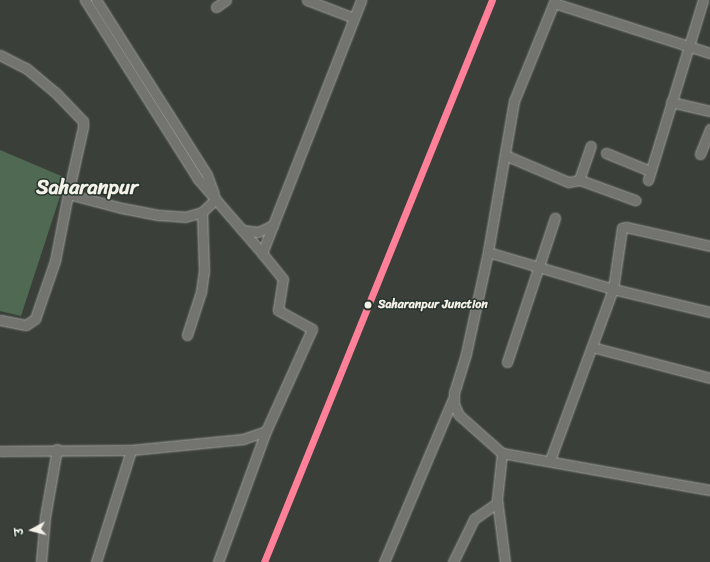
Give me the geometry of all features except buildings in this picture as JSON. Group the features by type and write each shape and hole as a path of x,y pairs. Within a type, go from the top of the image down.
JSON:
{"street":[{"path":"85,0 198,179 283,279 278,310 312,329 266,431 218,562"},
{"path":"216,7 226,0"},
{"path":"307,0 354,18"},
{"path":"262,253 361,0"},
{"path":"648,180 703,0"},
{"path":"100,1 207,176 216,199"},
{"path":"384,562 453,398 471,335 488,252 514,101 554,2 710,53"},
{"path":"0,55 26,68 55,92 83,120 83,128 55,261 36,319 26,325 0,320"},
{"path":"671,102 710,111"},
{"path":"700,154 710,129"},
{"path":"579,180 591,146"},
{"path":"606,153 650,171"},
{"path":"505,155 568,182 579,180 635,200"},
{"path":"68,194 159,215 185,217 202,212 216,199"},
{"path":"187,335 201,292 204,271 202,212"},
{"path":"507,362 555,218"},
{"path":"242,230 258,232 273,224"},
{"path":"550,460 613,289 617,252 624,227 710,246"},
{"path":"488,252 613,289 710,312"},
{"path":"592,347 710,378"},
{"path":"453,398 459,415 502,453 550,460 710,490"},
{"path":"0,451 57,449 131,450 243,440 266,431"},
{"path":"41,562 45,518 57,449"},
{"path":"96,562 131,450"},
{"path":"502,453 497,503 505,562"},
{"path":"454,562 474,519 484,510 497,503"}],"green space":[{"path":"0,150 66,178 21,316 0,311"}],"transit line":[{"path":"264,562 492,0"}],"place":[{"name":"Saharanpur Junction","path":"368,305"}],"district":[{"name":"Saharanpur","path":"87,187"}]}
